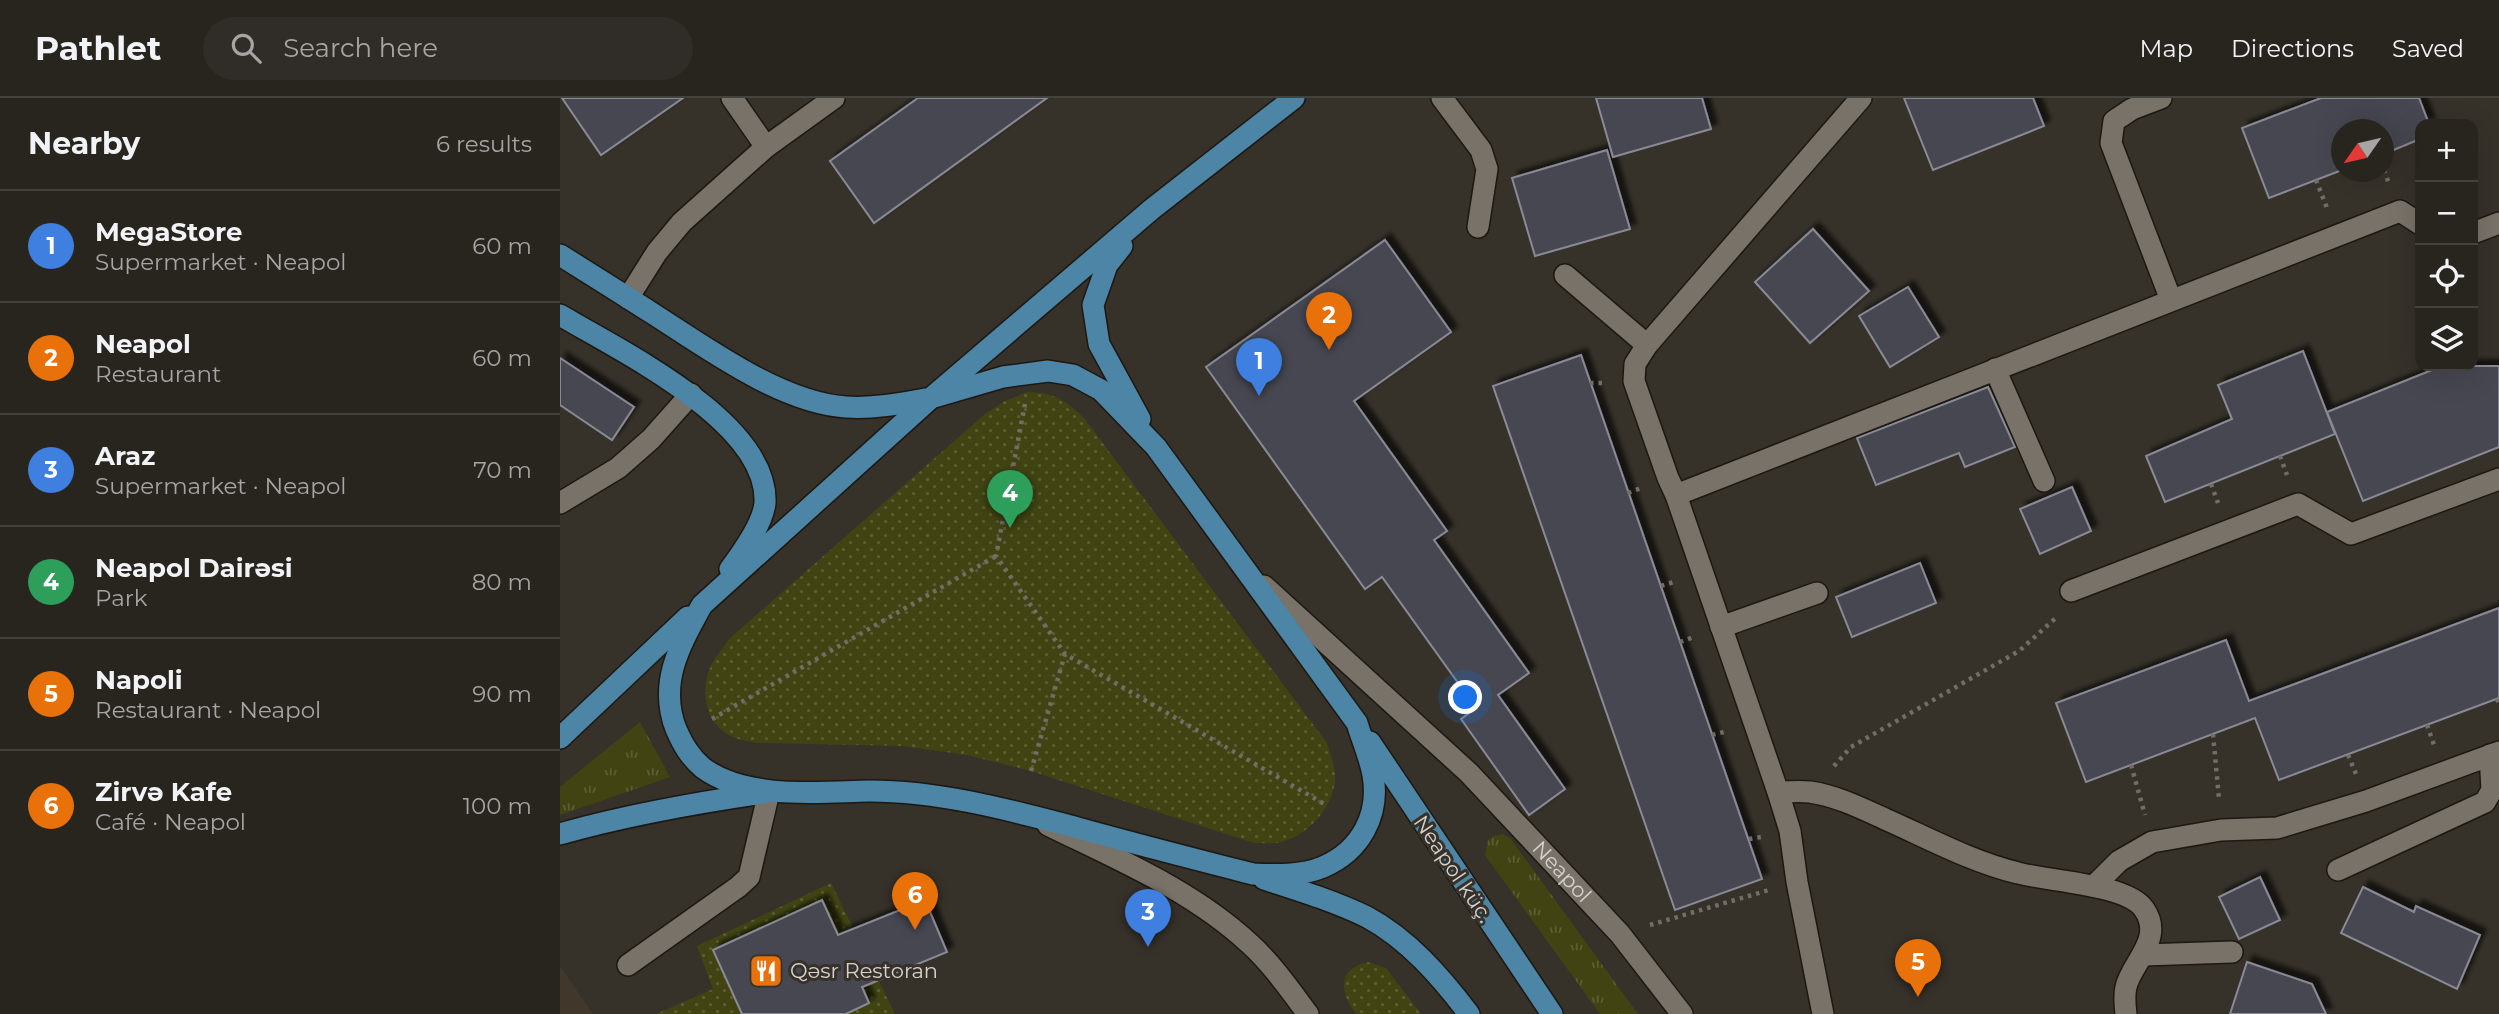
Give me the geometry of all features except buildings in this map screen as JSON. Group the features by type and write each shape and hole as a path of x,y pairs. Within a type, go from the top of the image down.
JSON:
{"main road":[{"path":"560,738 702,605 932,398 1152,209 1294,98"},
{"path":"1152,209 1107,265 1093,305 1099,344 1156,447"},
{"path":"560,255 719,357 768,383 808,399 845,407 889,406 932,398 1003,377 1048,371 1073,375 1101,390 1156,447"},
{"path":"560,315 691,394 739,438 760,471 765,504 753,534 702,605 679,648 670,683 669,711 684,748 703,767 721,777 769,792"},
{"name":"Neapol küç.","path":"1156,447 1357,723 1552,1014"},
{"path":"1253,874 1284,875 1321,868 1346,854 1363,837 1373,811 1373,776 1357,723"},
{"path":"560,834 608,820 769,792 875,791 945,797 1024,814 1253,874 1368,918 1412,949 1452,991 1469,1014"}],"street":[{"path":"732,98 766,147"},
{"path":"628,298 657,252 682,222 766,147 834,98"},
{"path":"1442,98 1481,150 1487,169 1478,227"},
{"path":"1823,1014 1797,882 1790,831 1676,495 1634,381 1635,364 1647,345 1861,98"},
{"path":"2161,98 2132,109 2114,121 2111,143 2171,300"},
{"path":"1676,495 2400,211 2415,221"},
{"path":"2478,231 2499,223"},
{"path":"1565,275 1647,345"},
{"path":"1996,369 2043,481"},
{"path":"560,503 618,468 651,439 691,394"},
{"path":"2071,591 2298,503 2351,534 2499,479"},
{"name":"Neapol","path":"1245,569 1469,773 1620,934 1682,1014"},
{"path":"1721,627 1817,593"},
{"path":"2094,886 2119,861 2152,842 2221,830 2277,828 2366,801 2494,753 2492,790 2485,802 2338,870"},
{"path":"628,965 749,877 769,792"},
{"path":"1778,792 1810,792 1848,802 1958,852 2017,873 2094,886 2133,899 2144,909 2149,923 2149,940 2144,955 2126,987 2126,1014"},
{"path":"1024,814 1150,875 1207,910 1251,945 1308,1014"},
{"path":"2144,955 2232,953"}],"path":[{"path":"1027,393 996,556 1065,654 1326,804"},
{"path":"712,719 996,556"},
{"path":"1810,792 1851,747 2019,651 2060,614 2071,591"},
{"path":"1031,771 1065,654"},
{"path":"2213,734 2221,830"},
{"path":"2131,765 2152,842"},
{"path":"1620,934 1797,882"}],"shaded area":[{"path":"560,966 593,1014 560,1014"}],"green space":[{"path":"1027,392 1058,398 1084,418 1327,743 1335,776 1331,797 1313,823 1296,836 1277,843 1254,843 1031,771 967,755 902,746 757,743 736,738 716,725 707,705 706,682 714,660 730,638 985,414 1005,401"},
{"path":"640,722 670,777 560,815 560,787"},
{"path":"1502,834 1510,838 1638,1014 1600,1014 1485,855 1488,840"},
{"path":"831,883 895,1014 656,1014 713,989 697,946"},
{"path":"1368,962 1386,968 1421,1014 1356,1014 1347,998 1344,983 1350,970"}],"place":[{"name":"Neapol","path":"1329,350"},
{"name":"MegaStore","path":"1259,396"},
{"name":"Neapol Dairəsi","path":"1010,528"},
{"name":"Zirvə Kafe","path":"915,930"},
{"name":"Araz","path":"1148,947"},
{"name":"Qəsr Restoran","path":"766,971"},
{"name":"Napoli","path":"1918,997"}]}
